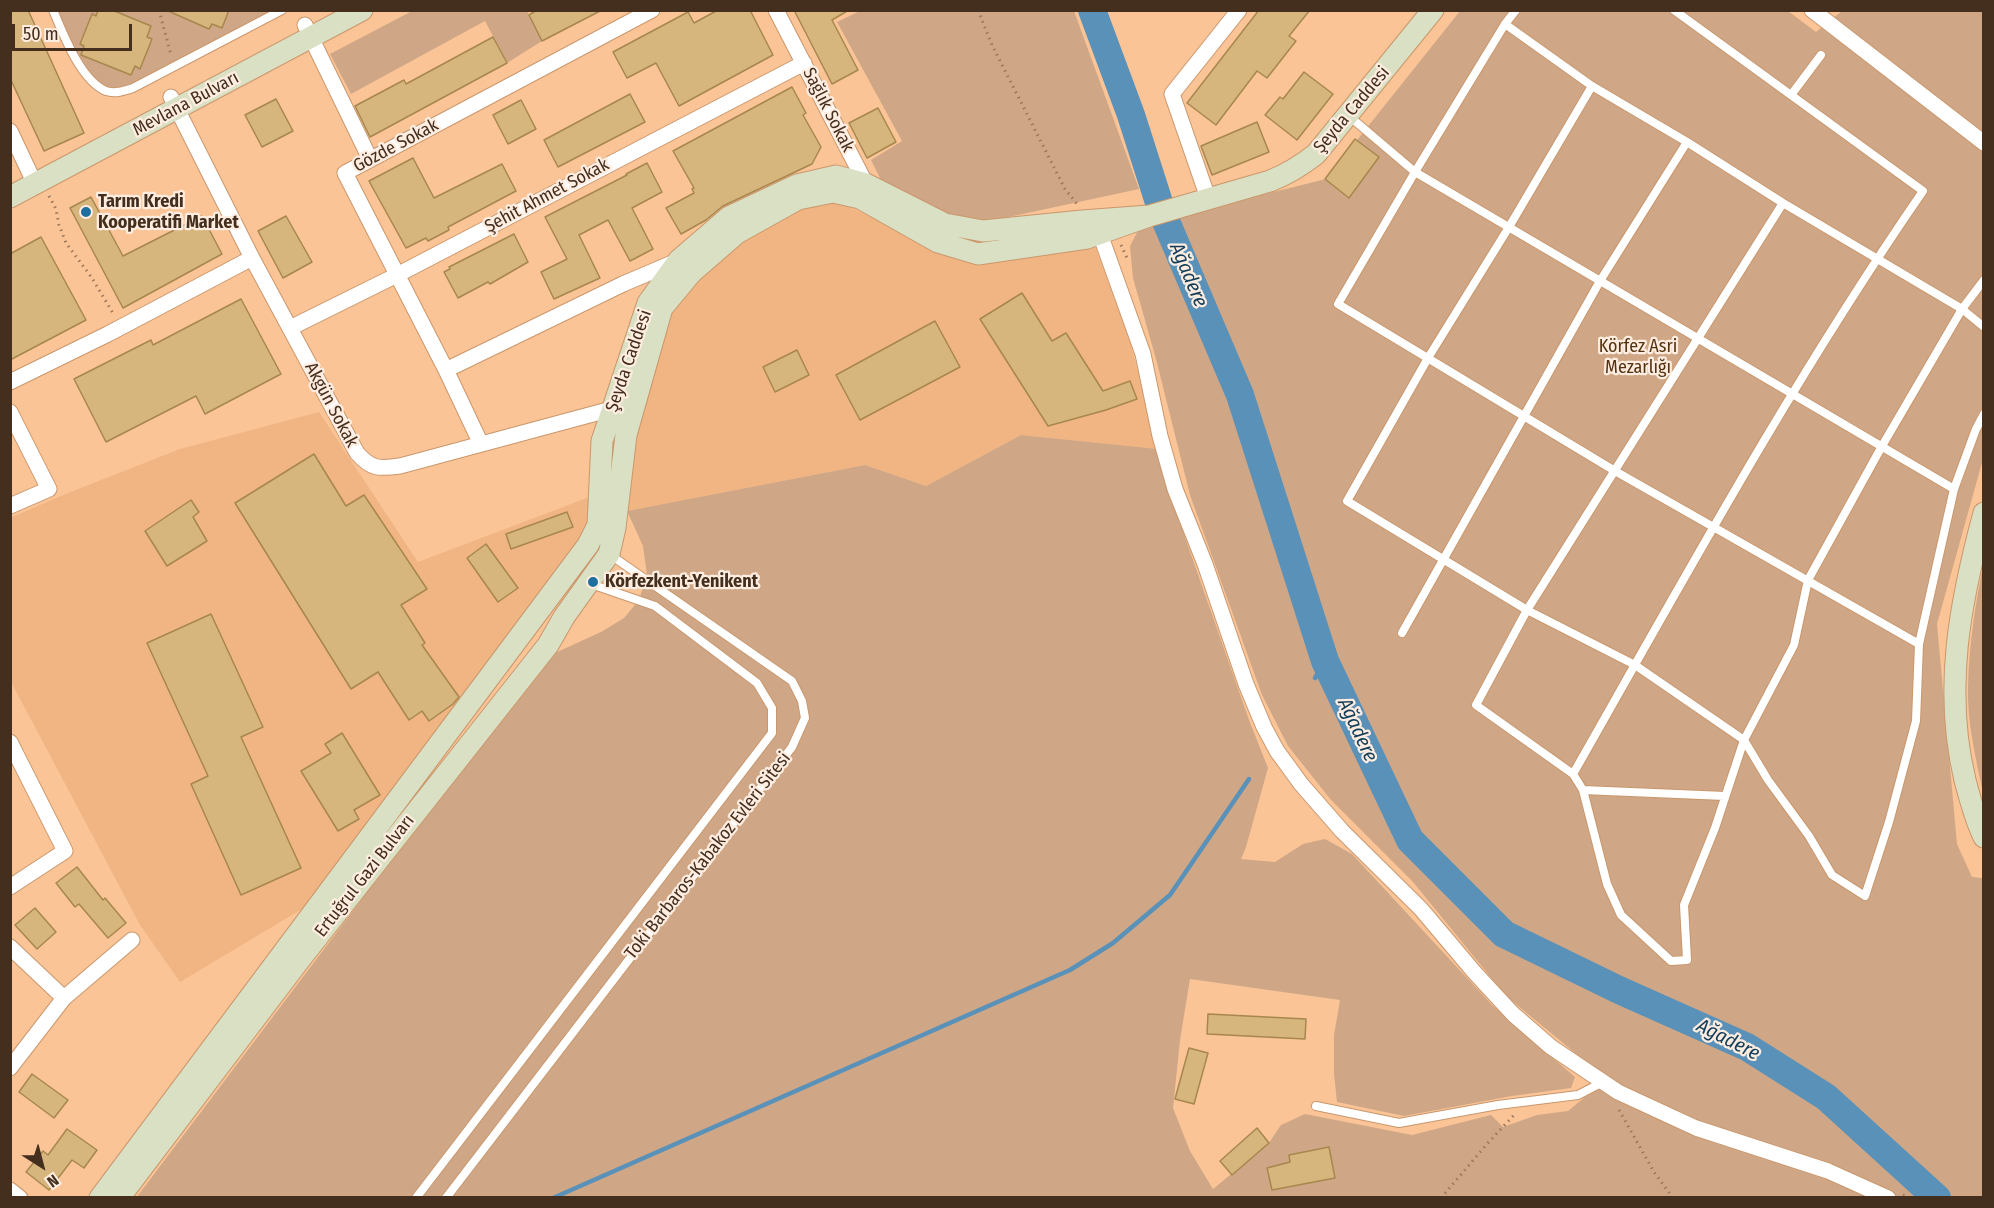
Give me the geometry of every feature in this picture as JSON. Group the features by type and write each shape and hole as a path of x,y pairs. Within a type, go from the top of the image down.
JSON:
{"main road":[{"name":"Mevlana Bulvarı","path":"308,31 333,10"},
{"name":"Mevlana Bulvarı","path":"10,197 33,178 308,31 362,10"},
{"name":"Şeyda Caddesi","path":"568,571 588,545 598,525 602,441 648,303 686,266 729,217 797,185 836,176 866,184 945,224 983,231 1096,226 1149,216 1270,180 1294,170 1316,154 1433,10"},
{"name":"Mevlana Bulvarı","path":"10,182 33,178"},
{"name":"Şeyda Caddesi","path":"609,554 615,528 626,435 662,308 686,266 737,233 798,199 833,192 860,198 938,242 978,254 1087,238 1096,226"},
{"path":"1983,513 1961,608 1954,676 1954,709 1961,763 1983,837"},
{"name":"Ertuğrul Gazi Bulvarı","path":"119,1197 301,958 548,645 564,617 609,554"},
{"name":"Ertuğrul Gazi Bulvarı","path":"100,1197 568,571"}],"street":[{"name":"Gözde Sokak","path":"481,444 446,370 345,173 651,10"},
{"name":"Sağlık Sokak","path":"776,10 879,210"},
{"path":"1208,198 1172,94 1239,10"},
{"path":"1812,10 1983,143"},
{"path":"308,31 370,159"},
{"name":"Şehit Ahmet Sokak","path":"290,328 397,275 804,63"},
{"name":"Akgün Sokak","path":"174,103 252,258 357,453 365,463 373,467 399,466 636,401"},
{"path":"10,131 33,178"},
{"path":"1096,226 1143,354 1160,436 1175,489 1205,564 1246,684 1277,751 1301,784 1342,831 1421,909 1513,1014 1551,1047 1618,1092 1696,1128 1894,1195"},
{"path":"10,382 252,258"},
{"path":"446,370 623,284 686,266"},
{"path":"10,412 49,489 10,506"},
{"path":"10,742 65,851 10,887"},
{"path":"10,1068 64,998 132,940"},
{"path":"10,947 64,998"},
{"path":"10,1190 20,1197"}],"lane":[{"path":"53,10 65,39 87,75 98,87 108,92 120,92 133,88 272,13 282,10"},
{"path":"1516,10 1505,24 1414,172 1338,304 1615,471 1919,644"},
{"path":"1573,774 1792,394 1877,258 1923,191 1674,10"},
{"path":"1505,24 1592,86 1962,309 1983,327"},
{"path":"1791,95 1821,55"},
{"path":"1592,86 1428,358 1347,501 1527,610 1635,665 1744,740 1768,780 1809,836 1832,875 1865,896 1889,822 1916,722 1919,644 1954,489 1983,414"},
{"path":"1349,116 1414,172 1954,489"},
{"path":"1401,633 1600,281 1688,142"},
{"path":"1783,203 1527,610 1476,705 1573,774 1583,790 1607,884 1621,915 1671,961 1687,960 1684,905 1744,740 1794,645 1808,580 1881,446 1962,309 1983,280"},
{"name":"Toki Barbaros-Kabakoz Evleri Sitesi","path":"446,1197 792,747 805,718 802,701 792,681 609,554"},
{"name":"Toki Barbaros-Kabakoz Evleri Sitesi","path":"416,1197 772,733 772,708 757,683 655,606 589,583"},
{"path":"1583,790 1725,796"},
{"path":"1316,1106 1399,1122 1578,1095 1604,1082"}],"path":[{"path":"159,10 174,67"},
{"path":"978,10 992,45 1065,189 1096,226 1123,246 1130,267"},
{"path":"33,178 52,199 66,243 92,278 121,327"},
{"path":"1604,1082 1654,1172 1673,1197"},
{"path":"1441,1197 1486,1144 1528,1101"},
{"path":"1894,1195 1911,1197"}],"shaded area":[{"path":"834,200 897,229 928,248 1094,244 1128,334 1158,449 1021,435 926,486 865,465 627,511 636,439 669,314 690,286 742,239 807,204"},
{"path":"319,412 418,562 592,496 587,529 307,906 180,982 140,925 11,682 10,518 180,449"}],"green space":[{"path":"53,11 282,11 133,88 108,92 87,75"},
{"path":"412,11 527,11 542,41 507,63 485,21 351,94 330,54"},
{"path":"860,11 1074,11 1139,189 976,224 952,219 885,188 871,160 902,141 837,22"},
{"name":"Körfez Asri Mezarlığı","path":"1460,11 1788,11 1816,32 1842,11 1983,11 1983,459 1937,624 1957,844 1972,877 1983,878 1983,1197 136,1198 451,781 555,653 601,632 624,618 639,600 647,575 643,546 627,511 865,465 926,486 1021,435 1158,449 1173,503 1268,768 1241,859 1275,862 1303,844 1325,839 1352,854 1493,1006 1575,1077 1571,1088 1512,1096 1404,1116 1337,1102 1334,1035 1340,1000 1190,979 1180,1040 1173,1108 1190,1151 1213,1189 1269,1143 1281,1125 1305,1114 1412,1135 1491,1115 1503,1127 1537,1115 1568,1111 1603,1082 1606,1075 1591,1066 1506,996 1413,882 1331,800 1288,746 1262,695 1190,495 1133,278 1130,246 1141,225 1326,179"},
{"path":"1983,566 1983,793 1970,727 1968,687 1973,626"}],"building":[{"path":"10,10 28,10 84,133 44,151 10,78"},
{"path":"98,10 112,10 151,26 147,37 152,39 140,69 135,66 131,75 81,55 84,46 80,44 92,14 96,16"},
{"path":"166,10 229,10 222,28 212,24 209,29"},
{"path":"537,10 602,10 542,41 529,15"},
{"path":"718,10 750,10 773,55 679,106 656,63 627,78 613,52 688,12 694,23"},
{"path":"794,10 849,10 832,20 858,70 832,84"},
{"path":"1259,10 1310,10 1289,36 1296,41 1267,78 1257,71 1216,125 1187,103"},
{"path":"493,37 507,63 370,137 355,106 404,80 406,84"},
{"path":"1304,72 1333,94 1297,140 1265,115 1280,97 1283,99"},
{"path":"792,87 806,113 803,115 821,147 812,164 723,206 706,220 681,234 666,208 694,193 692,189 694,188 673,151"},
{"path":"630,94 645,122 558,167 544,140"},
{"path":"276,99 293,131 262,147 245,115"},
{"path":"521,100 536,129 508,144 493,115"},
{"path":"878,108 896,142 867,158 849,123"},
{"path":"1257,122 1269,152 1212,175 1201,146"},
{"path":"1355,139 1379,157 1349,198 1325,179"},
{"path":"413,158 434,198 502,164 516,191 448,227 449,230 428,241 426,238 406,248 369,181"},
{"path":"647,163 662,192 632,208 653,249 630,261 608,220 579,235 600,278 554,299 541,272 567,259 545,217"},
{"path":"91,197 123,256 202,216 222,254 123,308 70,208"},
{"path":"286,216 312,262 283,278 258,231"},
{"path":"514,234 528,262 490,284 488,282 458,298 444,272 450,269 449,267"},
{"path":"41,237 86,320 10,360 10,254"},
{"path":"1022,293 1052,341 1066,333 1103,391 1130,381 1137,399 1048,426 980,319"},
{"path":"241,299 281,374 205,414 196,396 106,442 74,379 151,340 153,345"},
{"path":"935,321 960,367 860,420 836,375"},
{"path":"797,350 809,375 775,392 763,367"},
{"path":"314,454 346,506 364,495 427,589 401,605 425,643 422,645 459,697 429,721 422,711 409,720 378,672 351,689 235,503"},
{"path":"191,500 199,512 193,517 207,541 167,566 145,531"},
{"path":"567,512 573,527 511,549 506,534"},
{"path":"486,544 518,588 498,602 467,558"},
{"path":"211,614 263,727 241,737 301,868 241,895 191,784 208,776 147,643"},
{"path":"342,733 380,795 354,810 359,819 338,831 301,771 331,753 325,744"},
{"path":"77,867 103,900 105,898 126,923 108,938 79,904 75,907 56,883"},
{"path":"35,908 56,932 37,949 15,925"},
{"path":"1208,1014 1306,1019 1305,1039 1207,1034"},
{"path":"1189,1048 1208,1053 1194,1104 1175,1099"},
{"path":"32,1074 68,1100 54,1118 19,1092"},
{"path":"1257,1128 1269,1143 1232,1175 1220,1161"},
{"path":"67,1129 97,1150 84,1168 72,1160 49,1190 26,1172 43,1151 48,1155"},
{"path":"1329,1147 1335,1178 1272,1190 1267,1168 1290,1162 1289,1155"}],"waterway":[{"name":"Ağadere","path":"1092,10 1131,115 1162,212 1240,395 1325,661 1410,840 1504,934 1619,990 1747,1047 1826,1097 1937,1198"},
{"path":"1315,678 1325,661"},
{"path":"553,1198 1070,970 1113,943 1170,895 1249,779"}],"place":[{"name":"Tarım Kredi Kooperatifi Market","path":"86,212"},
{"name":"Körfezkent-Yenikent","path":"593,582"}]}
